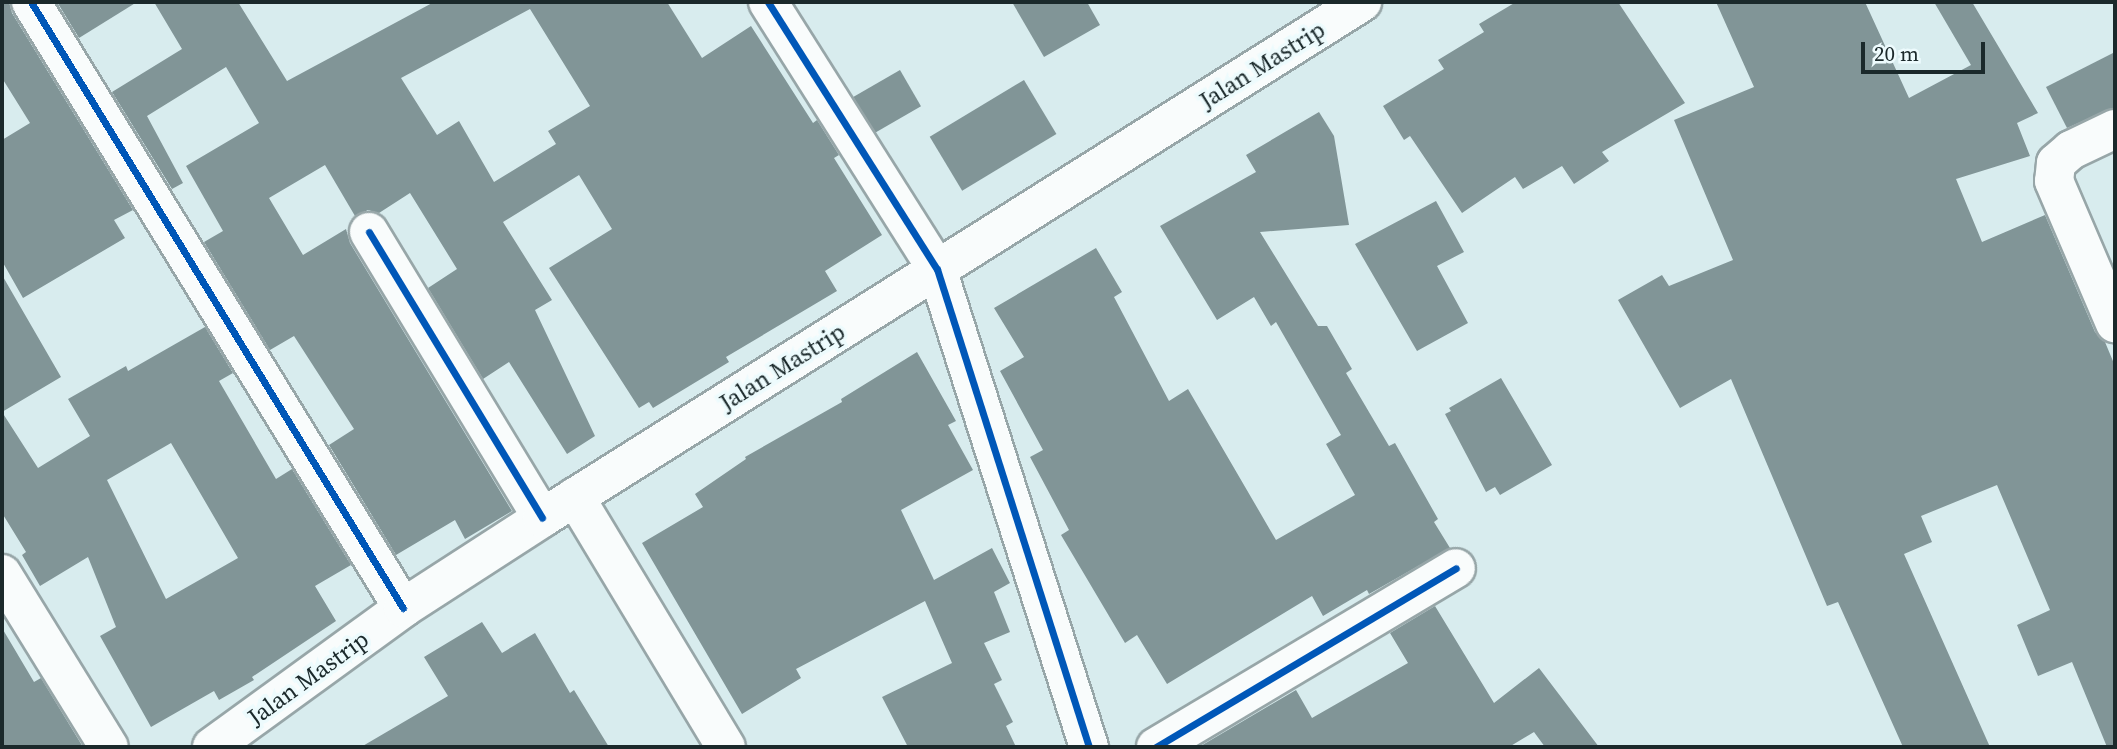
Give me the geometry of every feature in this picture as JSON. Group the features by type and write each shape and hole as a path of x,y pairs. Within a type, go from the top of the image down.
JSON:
{"street":[{"path":"31,2 403,608"},
{"path":"768,2 937,269 1089,747"},
{"name":"Jalan Mastrip","path":"212,747 403,608 541,518 1362,2"},
{"path":"2115,129 2071,150 2056,163 2054,181 2115,323"},
{"path":"369,232 541,518"},
{"path":"575,497 726,747"},
{"path":"1156,747 1456,568"},
{"path":"2,574 109,747"}],"building":[{"path":"2,2 9,2 12,13 133,210 114,220 125,238 23,298 2,261 2,140 30,123 2,78"},
{"path":"57,2 137,2 79,38"},
{"path":"154,2 238,2 287,81 434,2 667,2 702,58 751,26 813,123 817,120 839,155 834,158 882,235 825,271 837,291 726,357 729,362 653,408 649,402 639,408 549,268 612,229 579,175 503,222 552,300 535,310 595,436 567,454 509,362 483,379 428,288 457,269 410,193 379,213 368,210 355,216 325,165 269,198 303,255 346,229 350,243 512,511 465,539 455,520 396,555 329,445 354,429 294,336 270,350 204,242 223,231 186,166 259,123 226,67 147,116 183,183 172,189 112,92 182,49","holes":["530,9 590,106 548,131 556,144 494,182 459,121 437,135 401,78"]},
{"path":"1012,2 1087,2 1100,25 1044,57"},
{"path":"1516,2 1618,2 1685,103 1602,152 1609,161 1574,184 1562,166 1523,189 1515,177 1462,213 1410,136 1404,140 1383,106 1444,69 1438,60 1484,32 1479,24"},
{"path":"1716,2 1865,2 1909,98 1971,65 1934,2 1972,2 2038,113 2017,123 2030,156 1956,179 1982,242 2045,215 2095,332 2105,342 2115,366 2115,747 2107,747 2072,662 2038,676 2017,625 2050,610 1997,485 1921,516 1932,542 1904,554 1990,747 1903,747 1838,602 1827,606 1731,379 1680,408 1618,300 1662,275 1669,286 1733,260 1674,120 1754,87"},
{"path":"2115,52 2115,107 2067,128 2046,87"},
{"path":"900,70 921,106 874,133 853,97"},
{"path":"1024,80 1056,134 962,191 930,137"},
{"path":"1319,112 1334,136 1349,225 1260,232 1318,326 1327,326 1352,369 1346,373 1389,446 1395,443 1438,519 1434,522 1450,548 1369,594 1367,590 1323,616 1312,596 1167,684 1137,635 1125,643 1061,535 1069,530 1030,457 1043,450 1000,371 1024,357 994,308 1096,248 1122,292 1114,297 1169,401 1188,389 1276,540 1355,495 1326,444 1341,435 1276,322 1271,326 1254,297 1217,320 1160,226 1256,172 1246,155"},
{"path":"1436,201 1464,252 1437,266 1468,323 1417,351 1355,244"},
{"path":"2,275 61,377 2,412"},
{"path":"205,327 233,373 219,381 276,479 292,469 351,565 315,586 336,621 252,677 254,680 219,700 214,691 151,727 100,636 116,627 88,557 40,586 22,555 26,552 2,513 2,412 38,468 90,436 68,399 126,366 128,371","holes":["171,443 238,558 166,599 107,480"]},
{"path":"917,352 956,421 948,425 973,470 901,510 934,580 992,548 1010,583 994,592 1010,632 984,643 1002,680 994,684 1013,722 1006,726 1016,747 908,747 882,697 952,663 925,601 796,669 801,678 742,714 642,543 703,507 695,494 746,459 745,457 842,402 841,399"},
{"path":"1501,378 1552,465 1500,495 1495,487 1486,492 1445,414 1451,411 1449,408"},
{"path":"1435,606 1494,703 1539,668 1599,747 1545,747 1534,732 1509,747 1199,747 1296,690 1312,718 1408,663 1390,633"},
{"path":"482,622 502,653 535,633 570,693 574,690 609,747 361,747 448,696 424,657"},
{"path":"2,628 34,682 41,678 83,747 2,747"}],"cycle path":[{"path":"31,2 403,608"},
{"path":"768,2 937,269 1089,747"},
{"path":"369,232 542,518"},
{"path":"1156,747 1456,568"}]}
